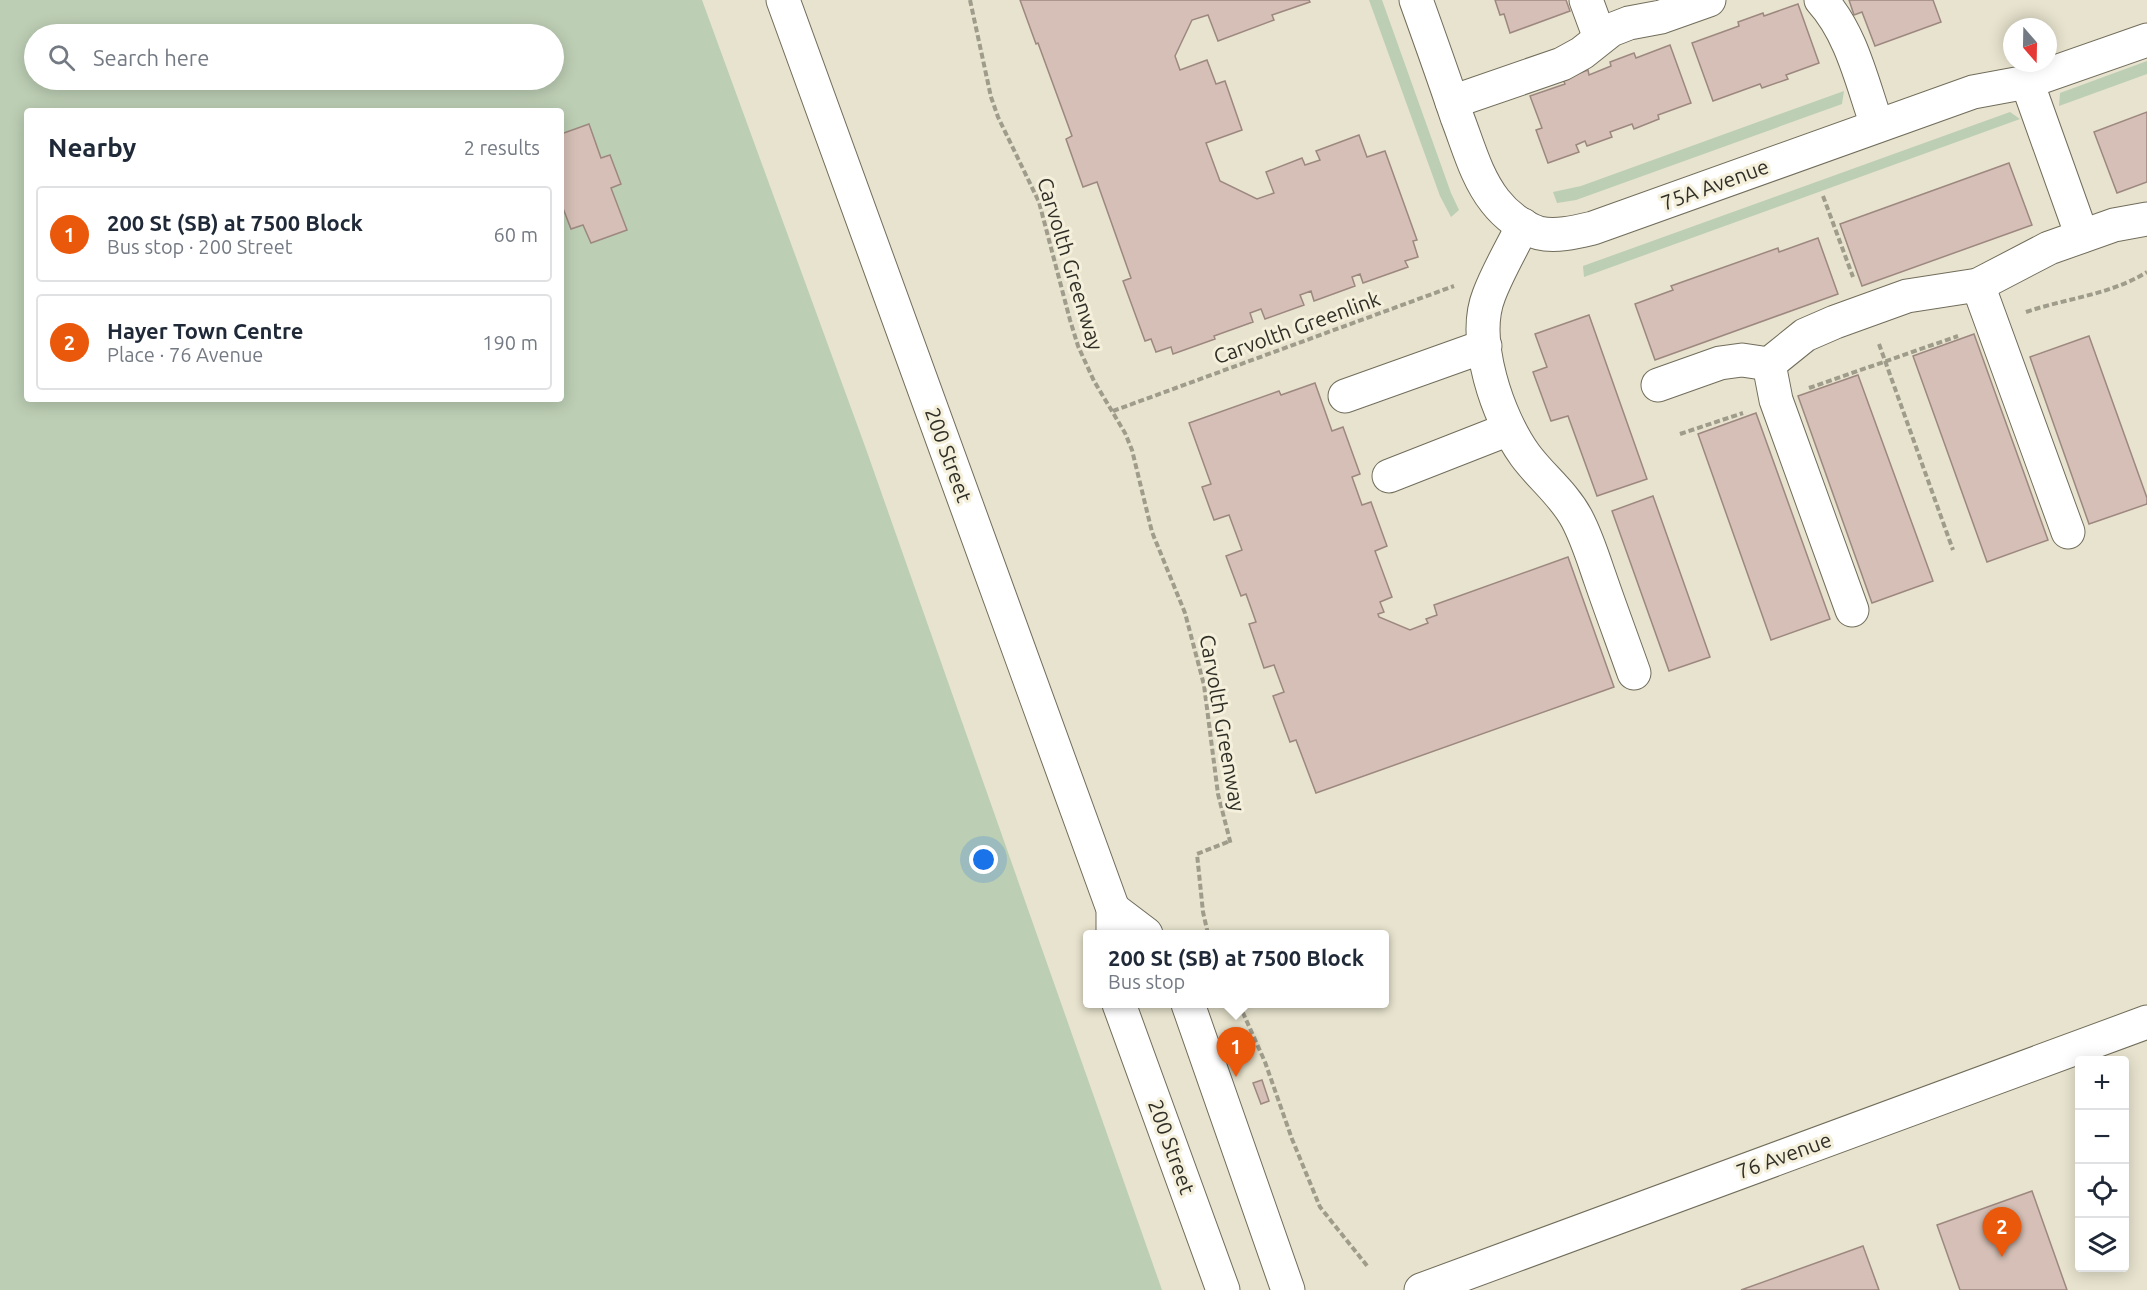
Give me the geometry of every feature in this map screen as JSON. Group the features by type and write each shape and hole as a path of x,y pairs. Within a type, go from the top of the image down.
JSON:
{"street":[{"name":"200 Street","path":"783,0 1113,922 1135,930"},
{"name":"75A Avenue","path":"1416,0 1472,157 1484,184 1508,215 1539,233 1555,234 1593,228 1973,92 2027,82 2147,40"},
{"path":"1586,0 1600,38"},
{"path":"1452,102 1562,64 1582,53 1611,30 1629,23 1661,17 1709,0"},
{"path":"1821,0 1836,16 1849,45 1877,125"},
{"path":"2027,82 2082,236"},
{"path":"1658,385 1720,363 1742,360 1768,364 1806,335 1835,322 1907,296 1978,285 2049,248 2114,225 2147,219"},
{"path":"1523,225 1488,297 1482,330 1496,393 1509,429 1526,456 1567,503 1577,519 1634,673"},
{"path":"1978,285 2068,532"},
{"path":"1345,396 1485,346"},
{"path":"1768,364 1776,400 1852,610"},
{"path":"1389,476 1509,429"},
{"name":"200 Street","path":"1120,1008 1223,1290"},
{"path":"1189,1008 1288,1290"},
{"name":"76 Avenue","path":"1420,1290 2147,1022"}],"path":[{"name":"Carvolth Greenway","path":"970,0 998,117 1040,202 1070,320 1084,362 1113,411 1132,450 1152,532 1176,588 1198,657 1204,685 1218,794 1231,843 1197,854 1207,930"},
{"path":"1823,196 1855,282"},
{"path":"2024,313 2054,302 2108,290 2147,272"},
{"name":"Carvolth Greenlink","path":"1113,411 1456,285"},
{"path":"1806,388 1962,335"},
{"path":"1885,362 1953,550"},
{"path":"1680,434 1747,412"},
{"path":"1241,1008 1265,1062 1292,1139 1320,1207 1368,1267"}],"green space":[{"path":"0,0 702,0 866,449 1162,1290 0,1290"},
{"path":"1369,0 1382,0 1459,210 1451,217 1440,196"},
{"path":"2147,61 2147,74 2059,106 2060,93"},
{"path":"1844,91 1842,104 1576,200 1557,203 1553,192 1581,186"},
{"path":"2010,112 2020,119 1584,277 1583,266"}],"building":[{"path":"1020,0 1309,0 1310,2 1272,15 1274,20 1218,41 1208,15 1192,20 1175,56 1180,70 1207,60 1216,84 1225,81 1242,130 1206,143 1220,181 1257,199 1274,193 1266,172 1302,158 1305,165 1320,160 1316,151 1359,135 1367,157 1385,151 1417,240 1413,241 1418,257 1405,261 1408,267 1363,283 1360,274 1352,277 1355,286 1314,301 1311,291 1300,295 1304,305 1265,319 1261,309 1250,313 1253,322 1214,336 1215,339 1173,354 1171,347 1156,352 1151,339 1145,341 1123,281 1131,278 1097,182 1083,187 1066,139 1072,136"},
{"path":"1495,0 1566,0 1570,11 1510,33 1504,14 1500,15"},
{"path":"1849,0 1933,0 1941,22 1875,46 1862,12 1854,15"},
{"path":"1798,4 1819,63 1786,75 1788,79 1762,88 1760,84 1713,101 1692,43 1739,26 1738,22"},
{"path":"1670,45 1691,103 1658,115 1659,119 1634,129 1632,124 1610,132 1612,137 1587,146 1585,141 1576,145 1579,152 1548,163 1536,130 1542,128 1530,96 1565,84 1563,79 1588,70 1589,75 1611,66 1610,62 1634,53 1636,58"},
{"path":"2147,112 2147,182 2117,193 2094,132"},
{"path":"589,124 601,158 610,155 621,184 611,188 627,230 591,243 583,225 571,229 564,211 564,133"},
{"path":"2009,163 2032,225 1862,286 1840,224"},
{"path":"1818,238 1838,294 1655,360 1635,304 1673,290 1671,286 1778,248 1779,252"},
{"path":"1589,315 1647,479 1597,496 1568,416 1551,421 1533,372 1547,367 1535,334"},
{"path":"1974,334 2048,540 1987,562 1913,356"},
{"path":"2089,336 2147,498 2147,504 2089,524 2030,357"},
{"path":"1858,375 1933,581 1872,603 1798,396"},
{"path":"1315,383 1332,431 1343,427 1360,474 1352,477 1362,505 1371,502 1387,546 1375,551 1392,597 1380,602 1384,612 1378,614 1379,617 1410,630 1428,623 1426,619 1437,615 1434,605 1568,557 1614,687 1316,793 1296,740 1290,742 1273,696 1284,692 1274,665 1264,668 1249,624 1256,622 1246,594 1241,596 1226,556 1242,550 1229,515 1214,520 1202,487 1211,484 1189,423 1279,391 1281,395"},
{"path":"1756,413 1830,619 1771,640 1698,434"},
{"path":"1653,496 1710,657 1669,671 1612,511"},
{"path":"1262,1080 1269,1101 1261,1104 1253,1083"},
{"path":"2032,1191 2067,1290 1960,1290 1937,1225"},
{"path":"1863,1246 1879,1290 1741,1290"}],"place":[{"name":"200 St (SB) at 7500 Block","path":"1236,1077"},
{"name":"Hayer Town Centre","path":"2002,1257"}]}
